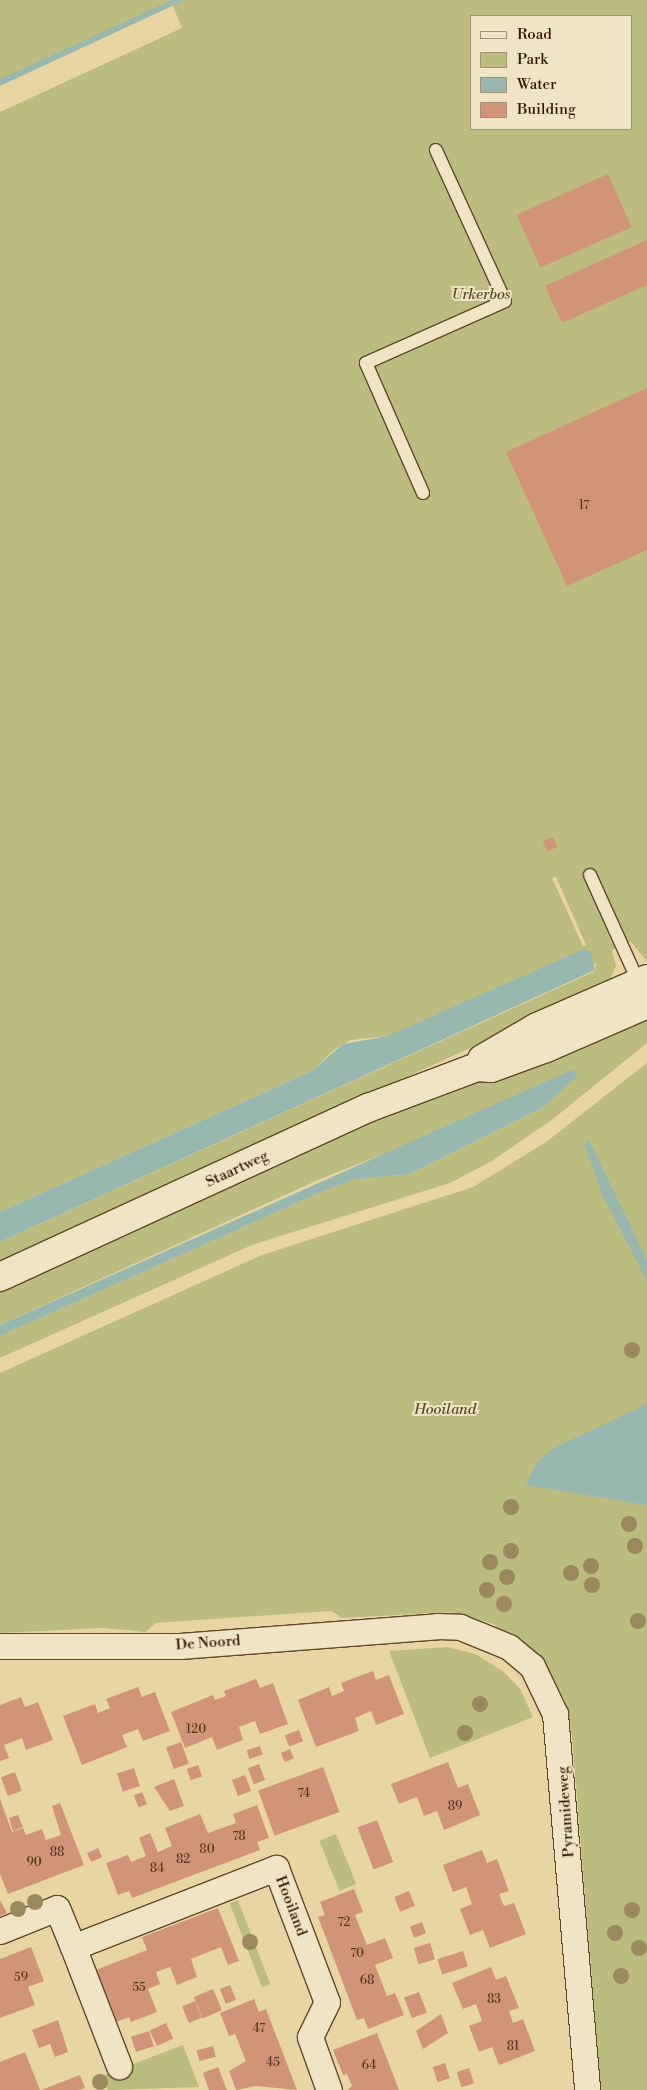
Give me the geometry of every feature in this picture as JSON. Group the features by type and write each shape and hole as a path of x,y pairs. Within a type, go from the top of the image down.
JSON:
{"main road":[{"name":"Staartweg","path":"0,1277 352,1116 476,1067 491,1068 546,1048 645,992"}],"street":[{"name":"De Noord","path":"0,1646 180,1646 416,1627"},
{"name":"Pyramideweg","path":"416,1627 460,1627 509,1648 532,1666 546,1688 561,1748 587,2090"},
{"name":"Hooiland","path":"73,1947 276,1868 328,2002 310,2038 330,2090"},
{"path":"0,1930 57,1908 119,2066"}],"lane":[{"path":"423,492 366,363 505,301 436,150"},
{"path":"590,875 645,992"}],"green space":[{"name":"Urkerbos","path":"0,0 647,0 647,961 631,942 612,950 616,966 608,985 0,1263 0,1242 595,971 596,963 388,1036 351,1040 335,1049 312,1071 0,1212 0,112 182,28 172,4 0,82","holes":["556,877 586,945 583,946 552,878"]},
{"path":"647,1012 647,1043 553,1119 492,1161 450,1183 252,1245 0,1358 0,1336 324,1191 352,1180 410,1174 544,1107 577,1077 318,1180 0,1325 0,1290 365,1124 563,1051"},
{"name":"Hooiland","path":"647,1063 647,2090 601,2090 572,1737 566,1703 543,1660 493,1624 453,1612 342,1618 331,1611 155,1623 146,1632 103,1628 0,1633 0,1373 262,1255 473,1187 546,1142"},
{"path":"447,1647 475,1654 504,1672 520,1689 533,1717 430,1758 389,1651"},
{"path":"336,1834 356,1884 340,1891 319,1841"},
{"path":"238,1900 270,1984 262,1987 230,1903"},
{"path":"183,2045 199,2087 108,2090 102,2076"}],"water":[{"path":"172,0 185,0 0,86 0,79"},
{"path":"584,949 591,952 595,970 0,1242 0,1212 312,1071 343,1044 388,1036"},
{"path":"574,1069 577,1077 544,1107 410,1174 352,1180 324,1191 0,1336 0,1325"},
{"path":"589,1140 647,1260 647,1281 603,1196 584,1144"},
{"path":"647,1404 647,1505 526,1485 536,1464 552,1449"}],"building":[{"path":"608,174 632,227 540,268 517,215"},
{"path":"647,240 647,285 562,323 545,286"},
{"path":"647,388 647,550 567,586 506,452"},
{"path":"553,837 557,847 547,851 543,841"},
{"path":"373,1671 376,1680 389,1675 404,1714 376,1725 371,1711 355,1718 359,1731 316,1747 298,1700 329,1687 332,1696 344,1691 341,1683"},
{"path":"256,1679 260,1688 273,1683 288,1724 260,1734 255,1721 239,1727 243,1740 217,1750 212,1737 185,1748 171,1712 213,1695 215,1700 226,1696 224,1691"},
{"path":"138,1687 142,1697 155,1692 170,1731 143,1741 138,1729 122,1735 127,1747 82,1765 63,1716 95,1704 98,1713 110,1708 106,1699"},
{"path":"21,1697 25,1707 38,1702 53,1740 26,1750 22,1738 4,1745 9,1758 0,1761 0,1705"},
{"path":"299,1730 303,1741 289,1746 285,1735"},
{"path":"181,1742 189,1764 174,1769 166,1747"},
{"path":"260,1746 263,1755 249,1759 247,1750"},
{"path":"290,1749 294,1758 285,1762 281,1753"},
{"path":"448,1762 458,1788 468,1784 480,1815 444,1830 437,1811 424,1816 417,1797 399,1804 391,1784"},
{"path":"259,1764 265,1780 254,1784 248,1768"},
{"path":"198,1765 202,1776 191,1780 187,1769"},
{"path":"323,1767 339,1812 275,1836 258,1791"},
{"path":"134,1768 140,1786 123,1792 117,1774"},
{"path":"15,1772 22,1791 8,1796 1,1777"},
{"path":"245,1775 251,1791 238,1796 232,1780"},
{"path":"174,1779 184,1806 170,1811 154,1787"},
{"path":"142,1792 147,1804 139,1807 134,1796"},
{"path":"0,1799 12,1832 23,1828 26,1835 42,1829 46,1840 61,1835 52,1806 60,1803 84,1865 8,1894 0,1874"},
{"path":"257,1805 269,1838 257,1842 260,1850 132,1898 129,1891 118,1895 106,1863 128,1855 131,1862 146,1856 139,1838 150,1833 158,1852 172,1846 165,1828 200,1814 208,1833 236,1823 233,1814"},
{"path":"18,1815 23,1827 13,1831 9,1818"},
{"path":"377,1820 393,1862 374,1870 357,1828"},
{"path":"98,1848 102,1857 91,1862 87,1853"},
{"path":"482,1850 487,1863 497,1859 509,1891 499,1894 504,1906 514,1903 526,1934 490,1948 483,1930 470,1935 460,1909 472,1904 466,1887 453,1892 443,1865"},
{"path":"354,1889 363,1912 355,1915 367,1945 385,1938 393,1958 375,1965 387,1996 395,1993 404,2015 368,2029 364,2018 357,2020 318,1917 325,1915 320,1902"},
{"path":"409,1891 415,1906 400,1912 394,1897"},
{"path":"0,1900 7,1913 0,1916"},
{"path":"218,1908 239,1961 228,1965 221,1947 191,1959 197,1977 177,1985 170,1967 156,1972 160,1984 148,1989 157,2012 131,2022 129,2017 116,2022 96,1970 147,1950 142,1937"},
{"path":"422,1922 426,1933 414,1938 410,1926"},
{"path":"430,1943 435,1959 419,1964 414,1948"},
{"path":"31,1947 44,1981 28,1987 35,2005 0,2018 0,1959"},
{"path":"463,1951 468,1966 442,1975 437,1959"},
{"path":"491,1967 496,1980 506,1976 519,2008 509,2011 513,2023 523,2019 535,2051 499,2065 492,2047 479,2052 469,2026 482,2021 476,2004 463,2009 452,1983"},
{"path":"230,1985 236,2000 226,2004 220,1989"},
{"path":"213,1989 222,2010 203,2018 194,1997"},
{"path":"419,1992 427,2013 412,2018 404,1998"},
{"path":"254,1999 259,2012 266,2009 297,2090 256,2086 236,2090 229,2071 246,2061 235,2034 229,2036 220,2013"},
{"path":"195,2001 202,2018 189,2023 182,2006"},
{"path":"441,2014 448,2033 423,2049 416,2031"},
{"path":"58,2020 68,2052 55,2057 50,2044 39,2048 32,2030"},
{"path":"166,2023 173,2038 157,2046 150,2031"},
{"path":"149,2031 154,2046 136,2052 131,2037"},
{"path":"377,2033 399,2090 348,2090 352,2086 347,2074 343,2075 333,2050"},
{"path":"213,2046 216,2057 199,2061 197,2050"},
{"path":"25,2052 40,2090 0,2090 0,2062"},
{"path":"445,2063 450,2078 438,2082 433,2067"},
{"path":"218,2067 227,2090 209,2090 203,2073"},
{"path":"469,2068 474,2083 462,2087 457,2072"},
{"path":"80,2075 85,2088 79,2090 41,2090"}]}
